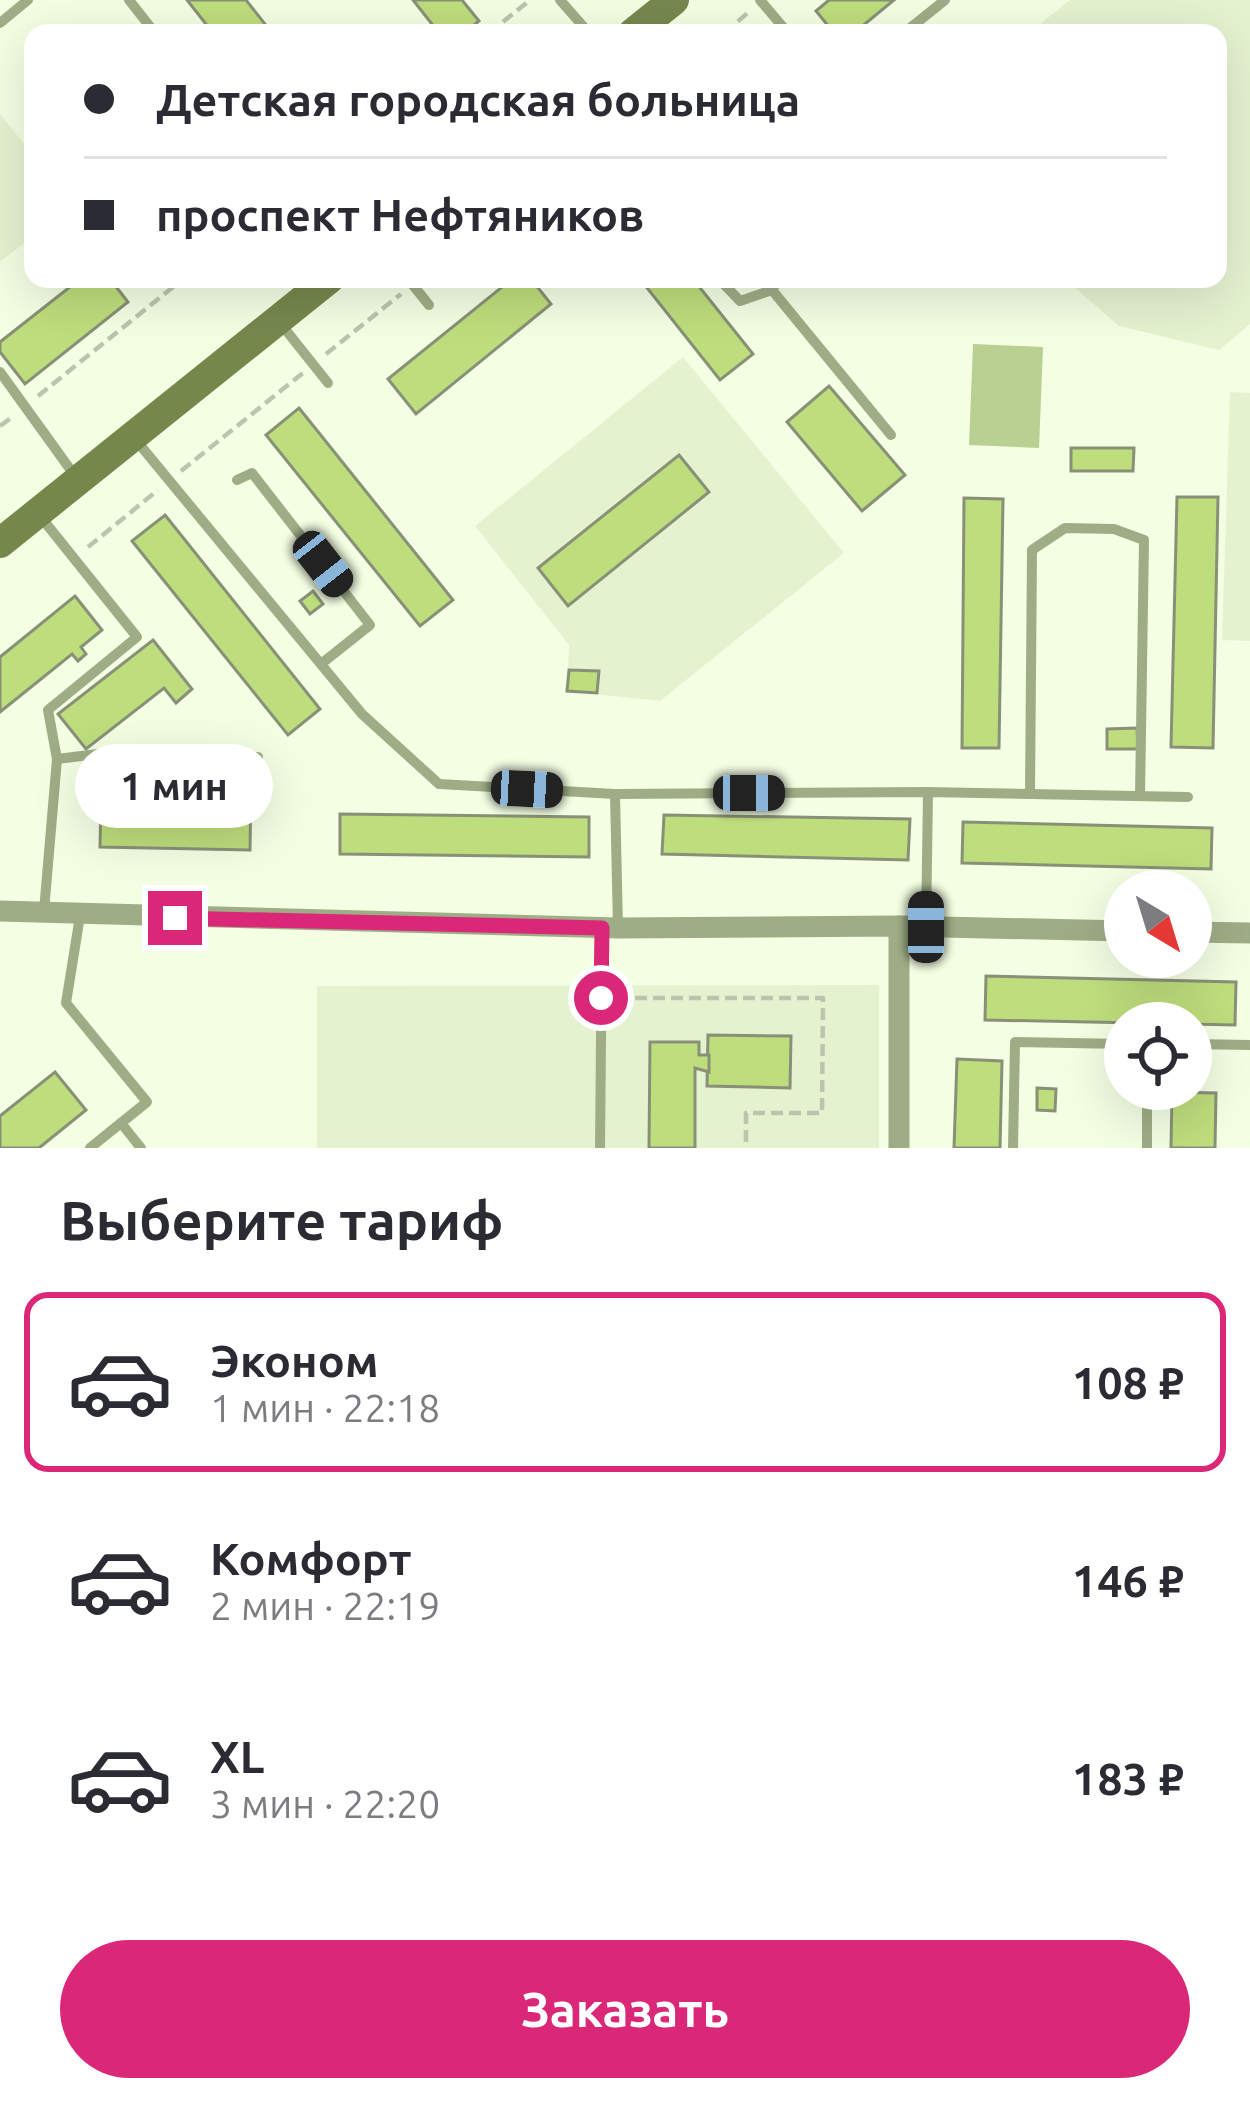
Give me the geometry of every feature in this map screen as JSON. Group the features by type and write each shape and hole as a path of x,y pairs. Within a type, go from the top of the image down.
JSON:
{"street":[{"path":"644,24 674,0"},
{"path":"0,543 317,288"},
{"path":"0,911 610,928 1104,931"},
{"path":"899,926 899,1148"},
{"path":"1212,933 1250,934"}],"lane":[{"path":"0,23 28,0"},
{"path":"129,0 148,24"},
{"path":"560,0 581,24"},
{"path":"915,24 945,0"},
{"path":"761,1 780,24"},
{"path":"416,288 429,305"},
{"path":"728,288 740,301 768,288"},
{"path":"777,288 891,435"},
{"path":"278,320 328,382"},
{"path":"0,371 77,480"},
{"path":"133,437 362,714 440,784 615,794 928,792 1188,797"},
{"path":"237,480 252,472 370,625 321,664"},
{"path":"37,513 137,638 48,710 57,759 44,915"},
{"path":"1030,794 1032,550 1065,528 1114,529 1144,540 1140,796"},
{"path":"57,759 122,751 258,757"},
{"path":"926,927 928,792"},
{"path":"600,1148 601,998 610,928 615,794"},
{"path":"80,916 66,1003 146,1102 90,1148"},
{"path":"1013,1148 1015,1042 1104,1043"},
{"path":"1212,1044 1250,1045"},
{"path":"1147,1148 1148,1110"},
{"path":"121,1123 141,1148"}],"path":[{"path":"500,24 530,0"},
{"path":"734,24 761,1"},
{"path":"0,427 172,288"},
{"path":"72,560 404,288"},
{"path":"601,998 823,998 822,1113 746,1113 746,1148"}],"shaded area":[{"path":"1070,0 1250,0 1250,324 1219,350 1119,326 1075,288 1227,288 1227,24 1040,24"},
{"path":"0,114 24,144 24,243 0,262"},
{"path":"683,357 844,553 660,701 567,691 569,645 475,526"},
{"path":"1230,392 1250,393 1250,641 1222,640"},
{"path":"879,985 879,1148 317,1148 317,986"}],"green space":[{"path":"973,344 1043,347 1039,448 969,445"}],"building":[{"path":"187,0 246,0 265,24 206,24"},
{"path":"413,0 462,0 479,21 475,24 432,24"},
{"path":"829,0 894,0 865,24 827,24 816,11"},
{"path":"69,288 117,288 128,302 25,384 0,352 0,342"},
{"path":"501,288 538,288 551,304 416,414 388,379"},
{"path":"647,288 700,288 753,354 720,380"},
{"path":"829,386 905,475 862,511 787,422"},
{"path":"299,408 453,600 420,626 266,435"},
{"path":"1071,448 1134,448 1133,471 1071,471"},
{"path":"679,455 709,492 568,606 538,568"},
{"path":"1177,497 1218,497 1213,748 1171,747"},
{"path":"964,498 1003,499 999,748 962,748"},
{"path":"165,515 320,709 288,735 132,541"},
{"path":"313,591 323,604 310,614 300,601"},
{"path":"75,596 102,630 81,647 86,654 78,661 72,654 0,712 0,657"},
{"path":"153,640 192,689 176,703 164,688 86,749 58,714"},
{"path":"569,670 599,671 597,693 567,691"},
{"path":"1137,728 1138,749 1107,749 1107,729"},
{"path":"102,782 251,785 250,850 100,847 101,802 96,802 96,793 101,793"},
{"path":"340,814 589,817 589,857 340,854"},
{"path":"664,815 910,819 908,860 662,854"},
{"path":"963,822 1212,828 1211,869 962,863"},
{"path":"986,976 1236,982 1235,1025 1212,1025 1212,1002 1104,1002 1104,1022 985,1020"},
{"path":"708,1035 791,1036 790,1088 707,1086"},
{"path":"650,1042 699,1042 699,1055 709,1055 709,1072 695,1068 695,1148 649,1148"},
{"path":"957,1059 1002,1061 1000,1148 954,1148"},
{"path":"55,1072 86,1110 39,1148 0,1148 0,1116"},
{"path":"1037,1088 1056,1089 1055,1111 1037,1110"},
{"path":"1212,1093 1216,1093 1215,1148 1171,1148 1172,1110 1212,1110"}],"route":[{"path":"175,918 602,928 601,998"}]}
